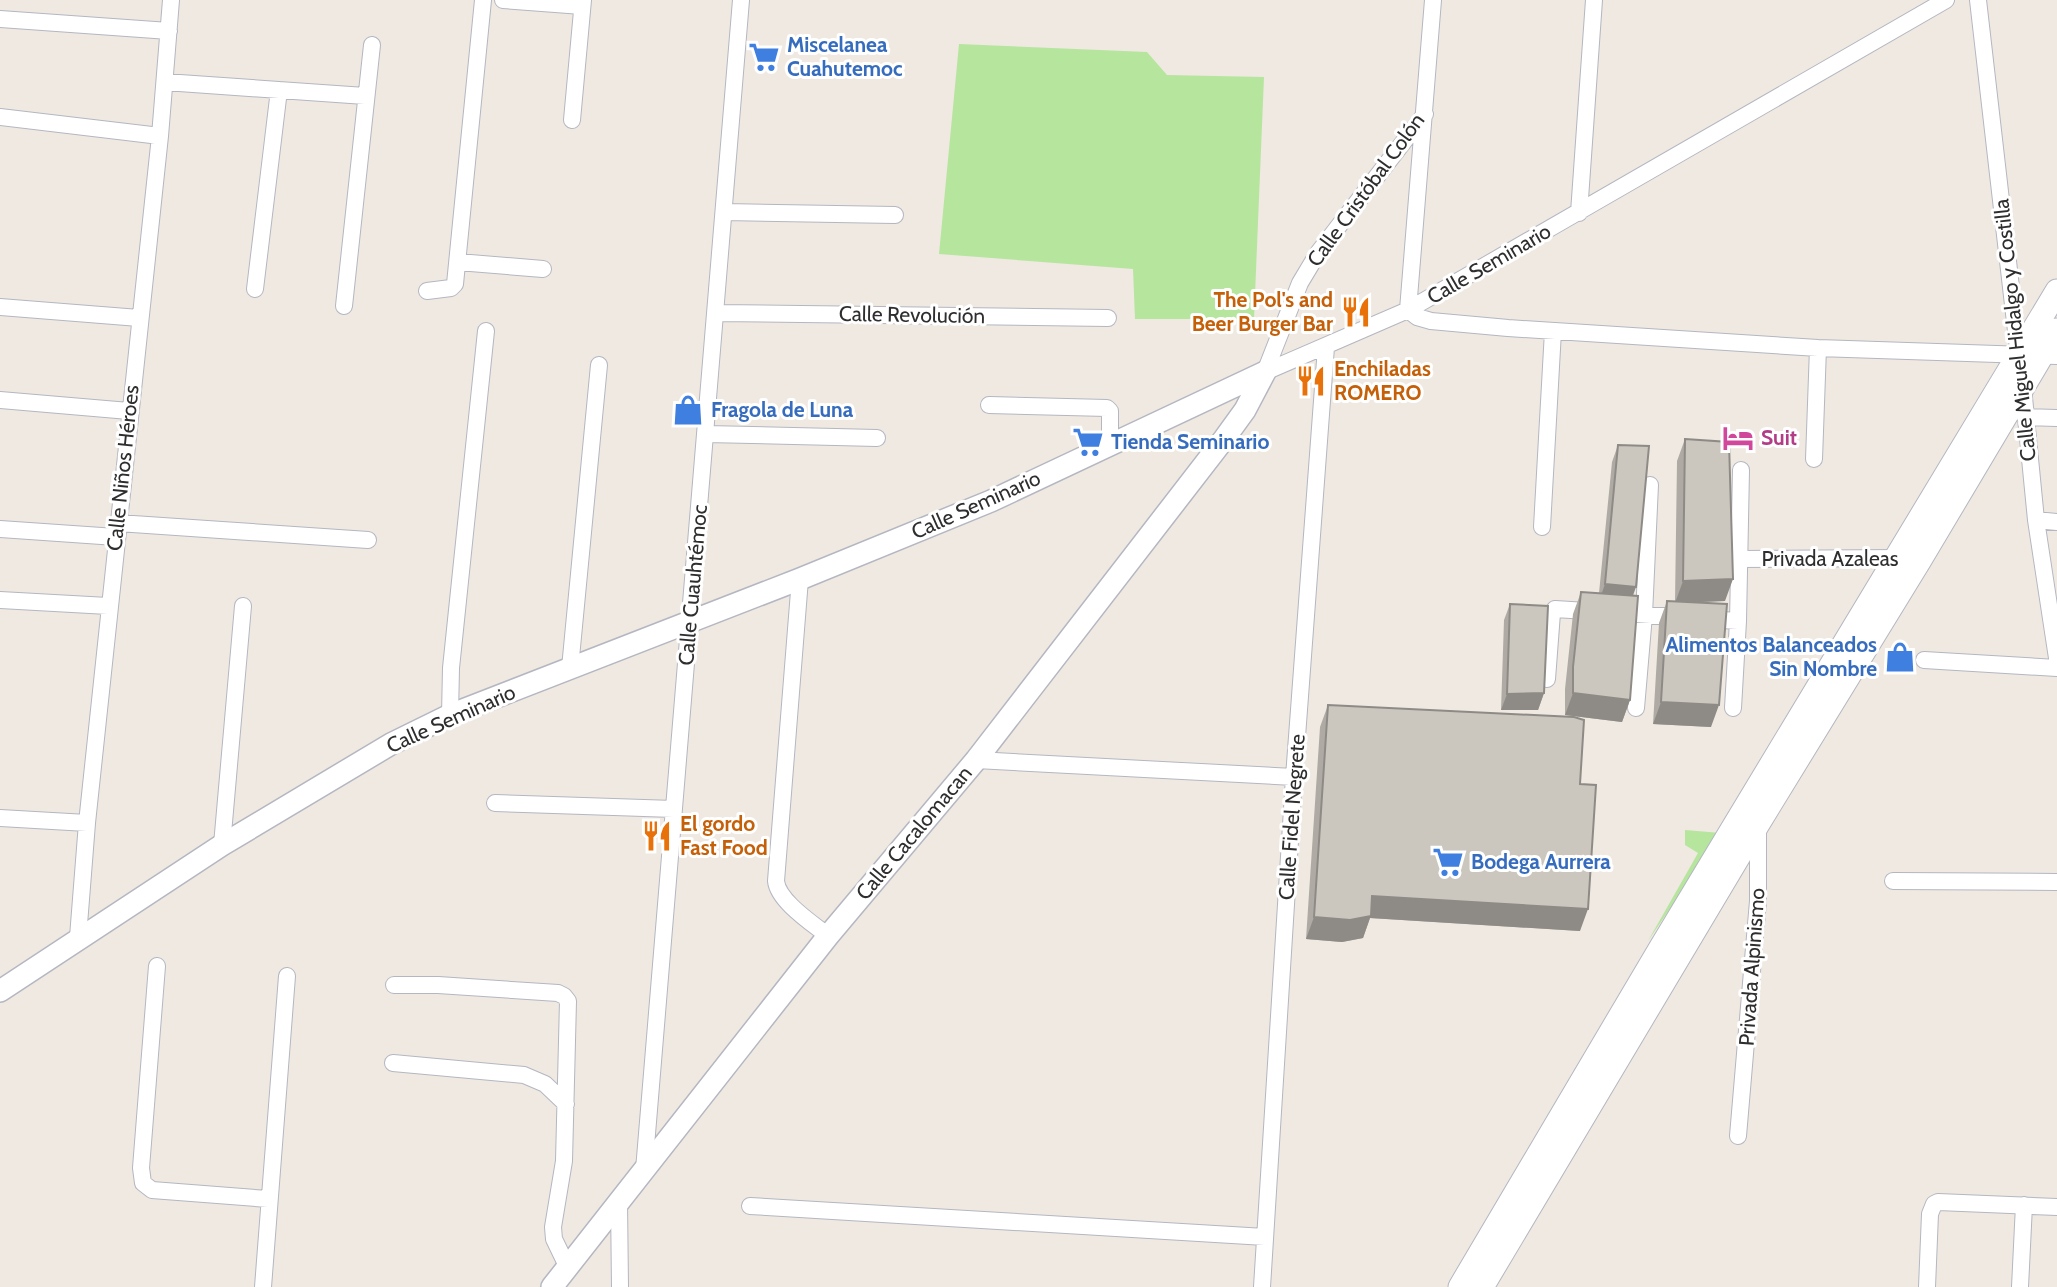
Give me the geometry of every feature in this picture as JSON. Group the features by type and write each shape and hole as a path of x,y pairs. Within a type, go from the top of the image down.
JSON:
{"main road":[{"path":"1482,1287 2023,387 2039,355 2057,291"},
{"path":"1460,1287 1897,558 2057,330"}],"street":[{"name":"Calle Niños Héroes","path":"79,937 108,606 160,136 171,0"},
{"path":"427,291 454,287 483,0"},
{"path":"503,0 582,3 572,120"},
{"name":"Calle Cuauhtémoc","path":"644,1170 741,0"},
{"name":"Calle Cristóbal Colón","path":"1265,372 1300,284 1318,253 1426,113 1433,0"},
{"path":"1579,212 1594,0"},
{"name":"Calle Seminario","path":"0,990 222,845 391,744 450,715 800,579 991,501 1265,372 1408,310 1945,0"},
{"name":"Calle Miguel Hidalgo y Costilla","path":"1978,0 2039,355"},
{"path":"0,19 169,31"},
{"path":"344,306 372,45"},
{"path":"165,82 365,96"},
{"path":"254,289 279,90"},
{"path":"1426,113 1408,310 1417,317 1431,321 1553,331 1818,348 2039,355"},
{"path":"0,117 160,136"},
{"path":"725,212 895,215"},
{"path":"458,262 543,268"},
{"path":"0,307 139,318"},
{"name":"Calle Revolución","path":"717,313 1108,318"},
{"path":"450,715 453,655 486,331"},
{"path":"1542,527 1553,331"},
{"name":"Calle Fidel Negrete","path":"1262,1287 1294,777 1326,347"},
{"path":"1814,459 1818,348"},
{"path":"570,668 599,365"},
{"name":"Calle Cacalomacan","path":"552,1287 828,936 976,760 1224,439 1245,410 1265,372"},
{"name":"Calle Miguel Hidalgo y Costilla","path":"2023,387 2036,520 2056,642"},
{"path":"0,400 129,411"},
{"path":"989,405 1107,408 1110,415 1110,444"},
{"path":"2025,417 2057,418"},
{"path":"706,434 877,438"},
{"path":"1733,708 1741,470"},
{"path":"1636,708 1644,615 1650,485"},
{"path":"2036,520 2057,522"},
{"path":"0,529 117,530 368,540"},
{"name":"Privada Azaleas","path":"1740,559 1920,560"},
{"path":"800,579 776,881 782,897 828,936"},
{"path":"0,600 108,606"},
{"path":"222,845 243,606"},
{"path":"1547,679 1552,613 1555,609 1738,621"},
{"path":"1924,660 2057,668"},
{"path":"976,760 1294,777"},
{"name":"Privada Alpinismo","path":"1738,1136 1758,901 1758,824 1751,798"},
{"path":"495,803 674,809"},
{"path":"0,818 87,823"},
{"path":"1893,881 2057,882"},
{"path":"157,967 141,1168 143,1183 152,1190 268,1199"},
{"path":"263,1287 287,976"},
{"path":"394,985 438,985 564,996 568,1001 564,1161 553,1227 554,1239 567,1266"},
{"path":"393,1063 524,1075 545,1084 566,1104"},
{"path":"619,1201 620,1287"},
{"path":"1927,1287 1930,1214 1934,1205 1942,1201 2057,1207"},
{"path":"2020,1287 2024,1205"},
{"path":"750,1206 1265,1237"}],"green space":[{"path":"959,44 1147,52 1167,75 1264,77 1254,319 1135,319 1133,269 939,254"},
{"path":"1685,830 1721,833 1648,941 1698,853 1685,845"}],"building":[{"path":"1685,439 1729,442 1733,579 1683,581"},
{"path":"1618,445 1649,446 1636,587 1605,584"},
{"path":"1581,592 1638,596 1630,700 1573,693"},
{"path":"1667,601 1727,604 1719,705 1661,702"},
{"path":"1510,604 1548,606 1544,693 1507,694"},
{"name":"Bodega Aurrera","path":"1328,705 1574,717 1584,720 1580,784 1596,785 1588,909 1372,896 1371,916 1350,920 1314,917"}],"place":[{"name":"Miscelanea Cuahutemoc","path":"764,57"},
{"name":"The Pol's and Beer Burger Bar","path":"1356,312"},
{"name":"Enchiladas ROMERO","path":"1311,381"},
{"name":"Fragola de Luna","path":"688,410"},
{"name":"Suit","path":"1738,438"},
{"name":"Tienda Seminario","path":"1088,442"},
{"name":"Alimentos Balanceados Sin Nombre","path":"1900,657"},
{"name":"El gordo Fast Food","path":"657,836"},
{"name":"Bodega Aurrera","path":"1448,862"}]}
